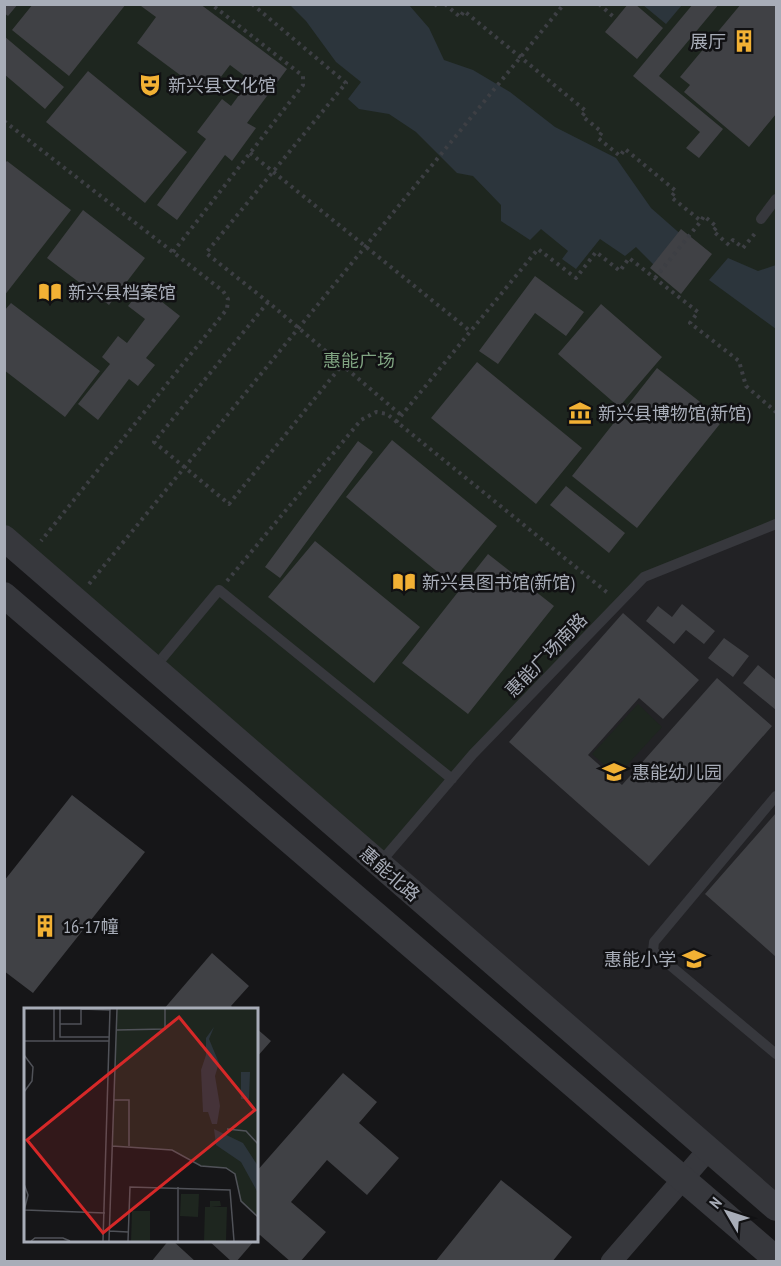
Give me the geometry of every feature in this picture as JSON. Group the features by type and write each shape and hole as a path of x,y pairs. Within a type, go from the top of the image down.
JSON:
{"street":[{"name":"惠能北路","path":"4,538 777,1208"},
{"path":"4,595 777,1259"},
{"path":"611,1262 708,1149"}],"lane":[{"path":"762,220 777,199"},
{"name":"惠能广场南路","path":"379,864 452,779 644,577 777,524"},
{"path":"154,668 219,590 452,779"},
{"path":"777,796 654,942 653,951 777,1054"}],"path":[{"path":"173,252 303,85 303,76 211,4"},
{"path":"252,4 259,7 346,83 206,253 268,302 401,415"},
{"path":"435,4 438,7 442,4 460,17 464,11 586,111 582,116 602,132 598,138 620,156 626,149 676,191 671,197 700,221"},
{"path":"76,600 564,4"},
{"path":"599,4 616,19"},
{"path":"4,121 223,291 228,298 226,309 28,558"},
{"path":"250,153 470,331"},
{"path":"655,278 704,216 717,227 713,231 729,245 733,240 743,248 762,220"},
{"path":"396,422 538,249 576,278 596,252 620,271 629,258 698,312 690,323 739,361 746,386 777,412"},
{"path":"268,302 154,442 229,504 342,365"},
{"path":"219,590 361,420 376,412 387,414 619,602"}],"shaded area":[{"path":"290,5 409,5 429,28 444,60 473,70 510,92 555,127 616,158 651,208 693,245 654,265 636,247 625,256 600,239 576,269 562,259 568,251 541,229 530,240 501,221 501,205 473,176 457,173 416,132 389,114 359,109 348,99 361,82 336,62 306,21"},
{"path":"643,5 682,5 666,24"},
{"path":"728,258 758,271 776,265 776,329 709,280"},
{"name":"惠能幼儿园","path":"776,524 776,1208 379,864 473,754 644,577"}],"green space":[{"name":"惠能广场","path":"5,5 776,5 776,524 644,577 473,754 379,864 5,538"},
{"path":"638,704 662,727 617,776 592,754"}],"building":[{"path":"4,4 18,4 8,16 4,13"},
{"path":"33,4 126,4 69,76 12,30"},
{"path":"142,4 200,4 287,69 247,123 256,128 232,161 225,155 177,220 157,205 206,139 197,132 222,99 231,106 250,80 230,65 207,95 137,43 156,17 141,6"},
{"path":"628,4 635,4 663,28 637,59 605,32"},
{"path":"693,4 719,4 659,76 723,129 699,158 686,148 700,132 633,76"},
{"name":"展厅","path":"741,4 776,4 776,114 749,147 684,92 690,85 680,77"},
{"path":"4,36 64,87 45,109 4,74"},
{"path":"88,71 187,152 145,203 46,122"},
{"path":"7,161 71,210 4,296 4,164"},
{"path":"83,210 145,258 109,305 47,258"},
{"path":"681,229 712,254 681,294 650,268"},
{"path":"535,276 584,312 566,336 535,313 498,364 479,351"},
{"path":"143,287 180,316 146,358 155,365 138,386 129,379 98,420 78,404 110,364 102,357 118,336 127,343 145,319 128,306"},
{"path":"11,303 100,371 65,417 4,370 4,311"},
{"path":"601,304 662,357 619,407 558,354"},
{"path":"477,362 582,448 536,504 431,418"},
{"path":"657,368 723,420 637,528 572,476"},
{"path":"392,440 497,526 451,583 346,497"},
{"path":"358,441 373,452 280,578 265,567"},
{"path":"566,486 625,533 609,553 550,505"},
{"path":"315,541 420,627 374,683 268,597"},
{"path":"488,554 554,606 468,714 402,663"},
{"path":"682,604 715,631 704,644 686,630 674,644 646,621 658,606 672,617"},
{"path":"623,613 699,680 663,719 639,698 588,755 622,785 717,678 772,726 649,866 509,742"},
{"path":"724,638 749,656 733,677 708,658"},
{"path":"758,665 776,680 776,710 743,683"},
{"name":"16-17幢","path":"72,795 145,852 33,993 4,971 4,881"},
{"path":"776,813 776,957 705,894"},
{"path":"212,953 249,986 231,1006 233,1008 165,1008"},
{"path":"258,1030 271,1041 258,1056"},
{"path":"343,1073 377,1102 359,1123 399,1158 367,1195 327,1160 291,1202 326,1232 300,1262 291,1262 260,1235 258,1236 258,1170"},
{"path":"501,1180 572,1237 552,1262 435,1262"},
{"path":"167,1242 174,1242 196,1262 151,1262"},
{"path":"210,1242 253,1242 236,1262 232,1262"}],"place":[{"name":"展厅","path":"744,41"},
{"name":"新兴县文化馆","path":"150,85"},
{"name":"新兴县档案馆","path":"50,292"},
{"name":"新兴县博物馆(新馆)","path":"580,413"},
{"name":"新兴县图书馆(新馆)","path":"404,582"},
{"name":"惠能幼儿园","path":"614,772"},
{"name":"16-17幢","path":"45,926"},
{"name":"惠能小学","path":"694,959"}]}
